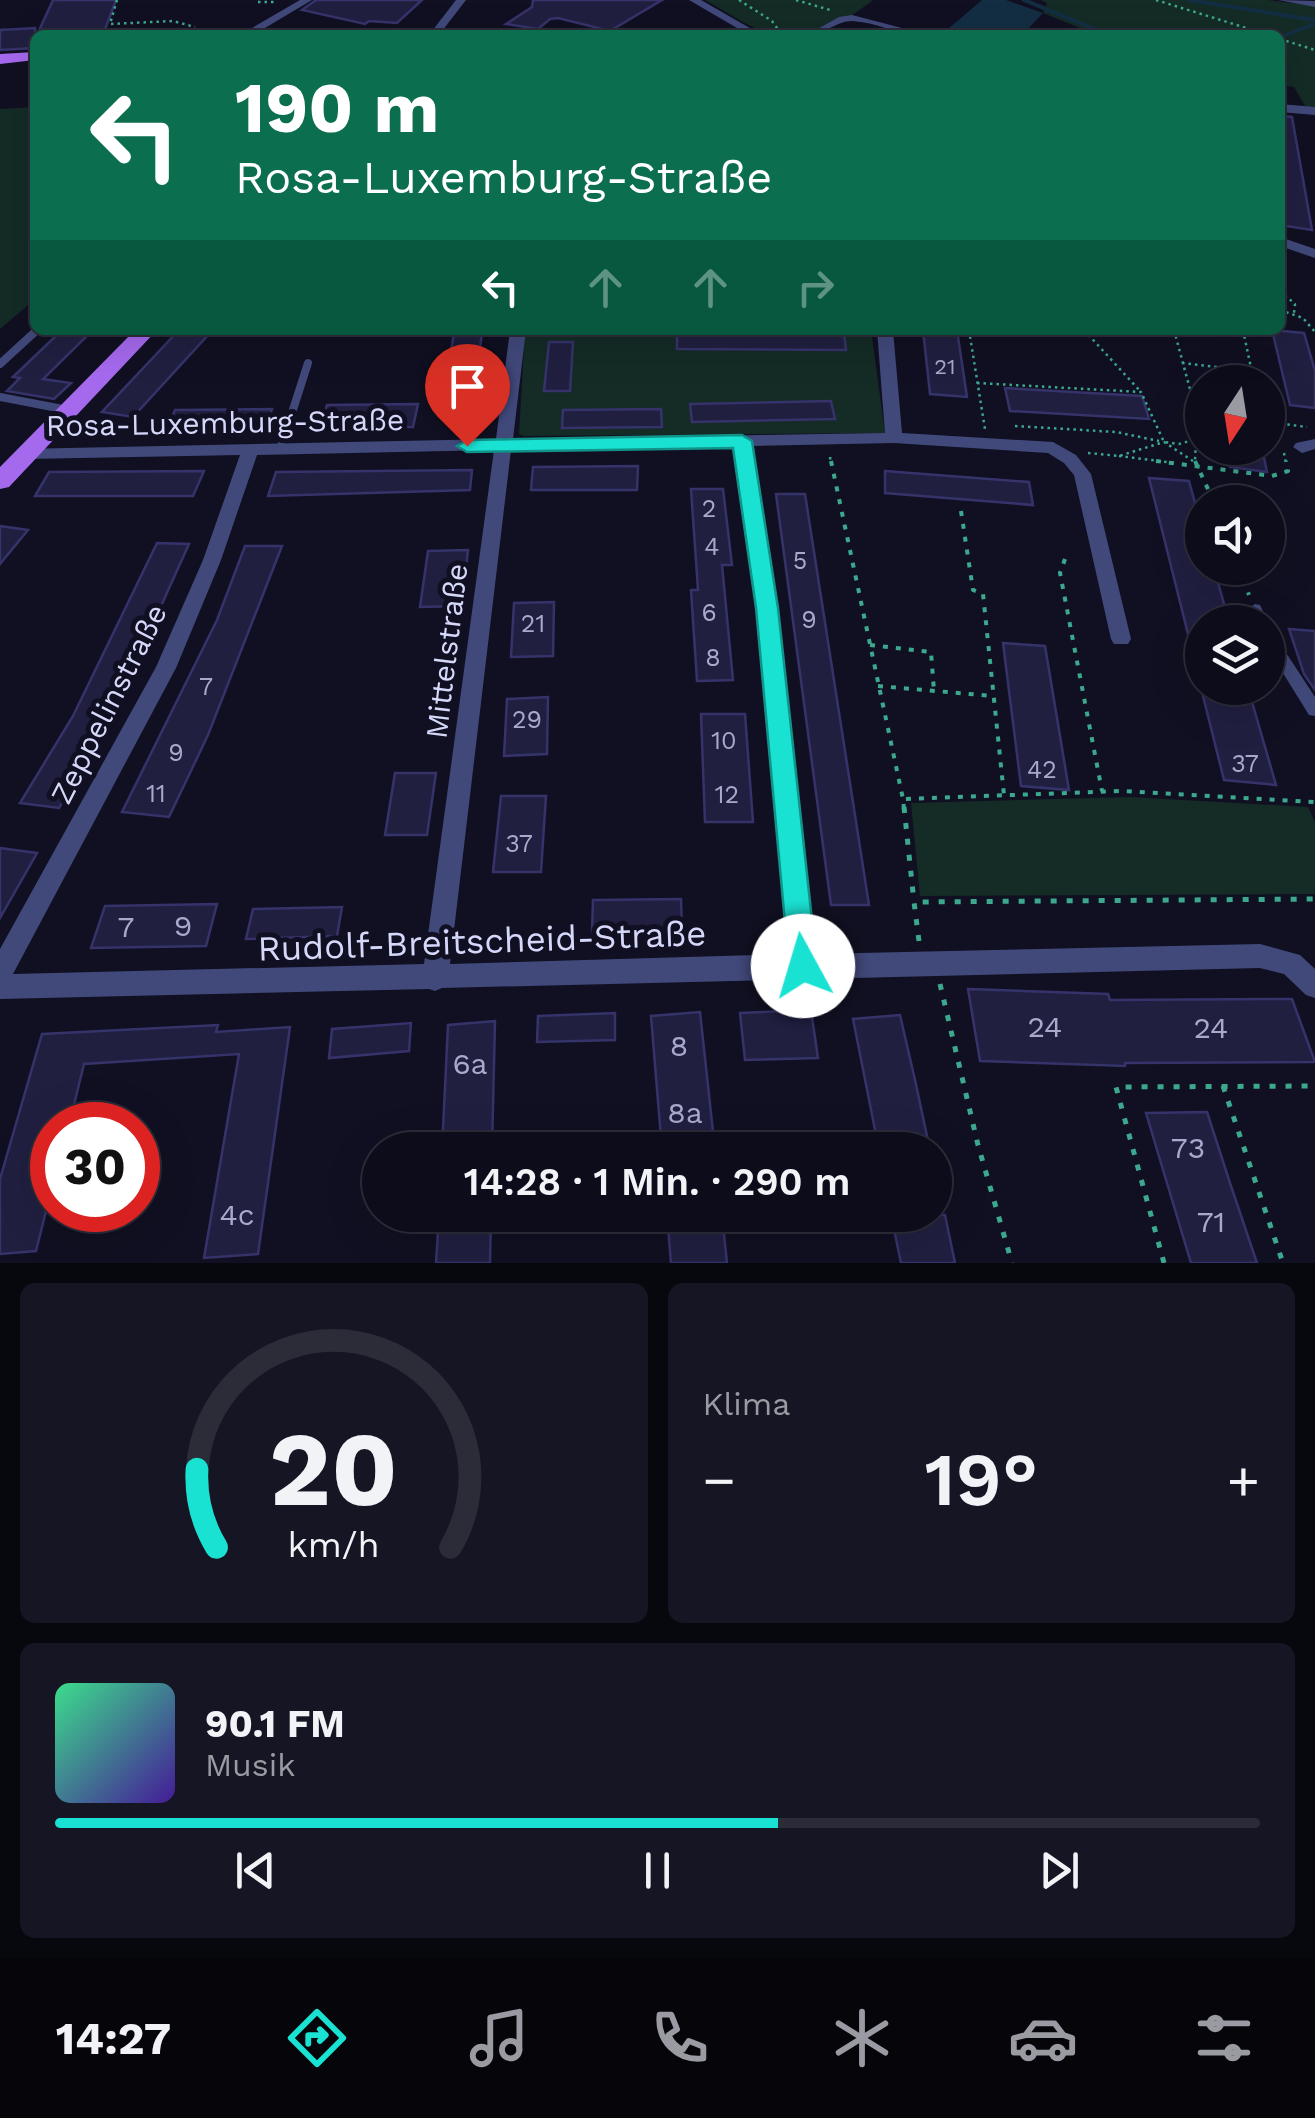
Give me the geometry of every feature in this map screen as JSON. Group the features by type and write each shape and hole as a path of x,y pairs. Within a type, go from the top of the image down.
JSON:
{"main road":[{"path":"0,59 30,56"},
{"path":"0,481 143,335"}],"street":[{"path":"253,30 307,0"},
{"path":"438,30 460,0"},
{"path":"694,0 748,30"},
{"path":"1283,0 1315,4"},
{"path":"822,30 852,18 898,30"},
{"path":"1285,108 1315,111"},
{"path":"1285,244 1315,254"},
{"name":"Mittelstraße","path":"435,979 517,335"},
{"path":"885,335 894,438"},
{"name":"Rosa-Luxemburg-Straße","path":"27,454 827,440 988,430 1053,448"},
{"path":"742,441 767,608 803,966"},
{"path":"1053,448 1082,474 1121,639"},
{"name":"Zeppelinstraße","path":"0,974 166,668 212,560 250,450"},
{"path":"1285,663 1315,710"},
{"name":"Rudolf-Breitscheid-Straße","path":"0,987 435,979 928,961 1260,956 1291,964 1315,986"}],"lane":[{"path":"0,364 32,335"},
{"path":"280,450 308,362"},
{"path":"0,397 69,410"}],"path":[{"path":"117,0 110,24 173,21 195,27"},
{"path":"739,0 772,21 778,30"},
{"path":"796,0 852,18"},
{"path":"1156,0 1254,30"},
{"path":"102,28 121,23"},
{"path":"1285,41 1315,50"},
{"path":"1285,295 1295,304 1294,313"},
{"path":"1285,311 1294,313 1315,332"},
{"path":"970,335 988,430"},
{"path":"1089,335 1141,392 1164,442 1185,455"},
{"path":"1175,335 1185,376"},
{"path":"1243,335 1250,365"},
{"path":"1182,363 1199,365"},
{"path":"977,383 1141,392"},
{"path":"1285,424 1315,428"},
{"path":"1012,426 1116,432 1185,442"},
{"path":"827,440 903,800 914,902 1012,1263"},
{"path":"1118,456 1164,442"},
{"path":"1053,448 1272,476 1288,471 1284,452 1308,446"},
{"path":"1199,467 1207,485"},
{"path":"961,510 973,590 984,594 1004,795"},
{"path":"1065,559 1060,572 1102,792"},
{"path":"870,646 932,652 934,690"},
{"path":"878,686 994,696"},
{"path":"903,800 1102,792 1314,803"},
{"path":"914,902 1315,900"},
{"path":"1222,1086 1283,1263"},
{"path":"1164,1263 1116,1087 1315,1086"}],"green space":[{"path":"705,0 873,0 824,30 759,30"},
{"path":"1041,0 1269,0 1315,6 1315,111 1308,111 1294,87 1285,86 1285,30 1085,30 1043,13 1047,3"},
{"path":"30,107 30,303 0,329 0,109"},
{"path":"525,335 872,335 885,433 519,434"},
{"path":"1130,797 1308,807 1315,822 1315,894 920,896 911,803"}],"water":[{"path":"982,0 1006,0 1043,13 1027,30 947,30"}],"building":[{"path":"53,0 116,0 105,30 39,30"},
{"path":"316,0 422,0 397,23 365,24 302,10"},
{"path":"533,0 662,0 612,30 558,18 538,29 506,24 532,7"},
{"path":"35,28 30,30 30,48 0,50 0,30"},
{"path":"1285,116 1292,117 1312,230 1285,226"},
{"path":"1285,331 1304,333 1315,371 1315,408 1290,405 1285,365 1280,365 1273,335 1285,335"},
{"path":"57,335 88,335 43,379 71,383 54,399 7,391 20,378 13,377"},
{"path":"174,335 208,335 133,417 102,412"},
{"path":"454,335 482,335 472,412 441,412"},
{"path":"677,335 844,335 846,350 677,349"},
{"path":"924,335 958,335 967,397 930,394"},
{"path":"549,342 573,342 570,391 544,391"},
{"path":"1005,388 1142,396 1149,419 1010,411"},
{"path":"831,401 835,419 692,422 690,404"},
{"path":"418,404 413,427 320,428 327,405"},
{"path":"272,409 266,427 167,428 175,410"},
{"path":"661,409 662,427 562,428 563,410"},
{"path":"1266,465 1267,472 1230,467"},
{"path":"638,466 637,490 531,490 533,467"},
{"path":"472,470 470,490 268,496 276,472"},
{"path":"204,471 193,496 35,496 49,472"},
{"path":"885,471 1029,482 1033,505 885,493"},
{"path":"1149,478 1189,481 1190,485 1185,485 1185,585 1219,585 1224,605 1185,605 1185,622"},
{"path":"691,489 723,489 732,565 722,565 733,680 697,681 691,590 698,590"},
{"path":"776,494 805,494 869,905 831,905"},
{"path":"0,526 28,530 0,564"},
{"path":"157,543 189,544 152,626 158,627 125,697 59,808 20,803 73,716"},
{"path":"245,546 282,546 208,735 169,817 122,812 217,620"},
{"path":"468,550 462,606 420,607 428,551"},
{"path":"554,602 553,656 511,657 514,603"},
{"path":"1289,629 1315,631 1315,690 1304,674"},
{"path":"1003,643 1045,646 1069,790 1021,786"},
{"path":"548,697 547,754 504,756 507,699"},
{"path":"1205,705 1253,705 1276,785 1224,780"},
{"path":"701,714 745,714 753,822 705,822"},
{"path":"395,773 436,773 427,835 385,835"},
{"path":"501,796 546,796 541,872 493,872"},
{"path":"0,848 37,853 0,918"},
{"path":"681,899 682,930 592,932 593,900"},
{"path":"217,904 206,946 91,948 105,906"},
{"path":"342,907 337,936 246,939 253,909"},
{"path":"968,989 1108,994 1110,1000 1292,999 1315,1062 1125,1066 980,1061"},
{"path":"811,1010 818,1058 745,1060 740,1013"},
{"path":"700,1012 713,1132 661,1132 651,1016"},
{"path":"615,1013 615,1040 537,1042 538,1016"},
{"path":"900,1015 926,1132 875,1132 853,1019"},
{"path":"495,1021 492,1132 443,1132 448,1025"},
{"path":"411,1023 409,1051 329,1058 332,1029"},
{"path":"218,1025 216,1032 290,1027 258,1254 204,1258 239,1054 84,1064 75,1102 30,1102 30,1232 41,1232 36,1251 0,1254 0,1179 42,1034"},
{"path":"1207,1112 1257,1263 1191,1263 1146,1113"},
{"path":"438,1232 491,1232 490,1263 436,1263"},
{"path":"668,1232 724,1232 727,1263 671,1263"},
{"path":"895,1232 949,1232 955,1263 901,1263"}],"waterway":[{"path":"1024,0 1097,30"},
{"path":"1189,0 1315,20"},
{"path":"1285,35 1315,24"}],"route":[{"path":"467,446 742,441 767,608 803,966"}]}
